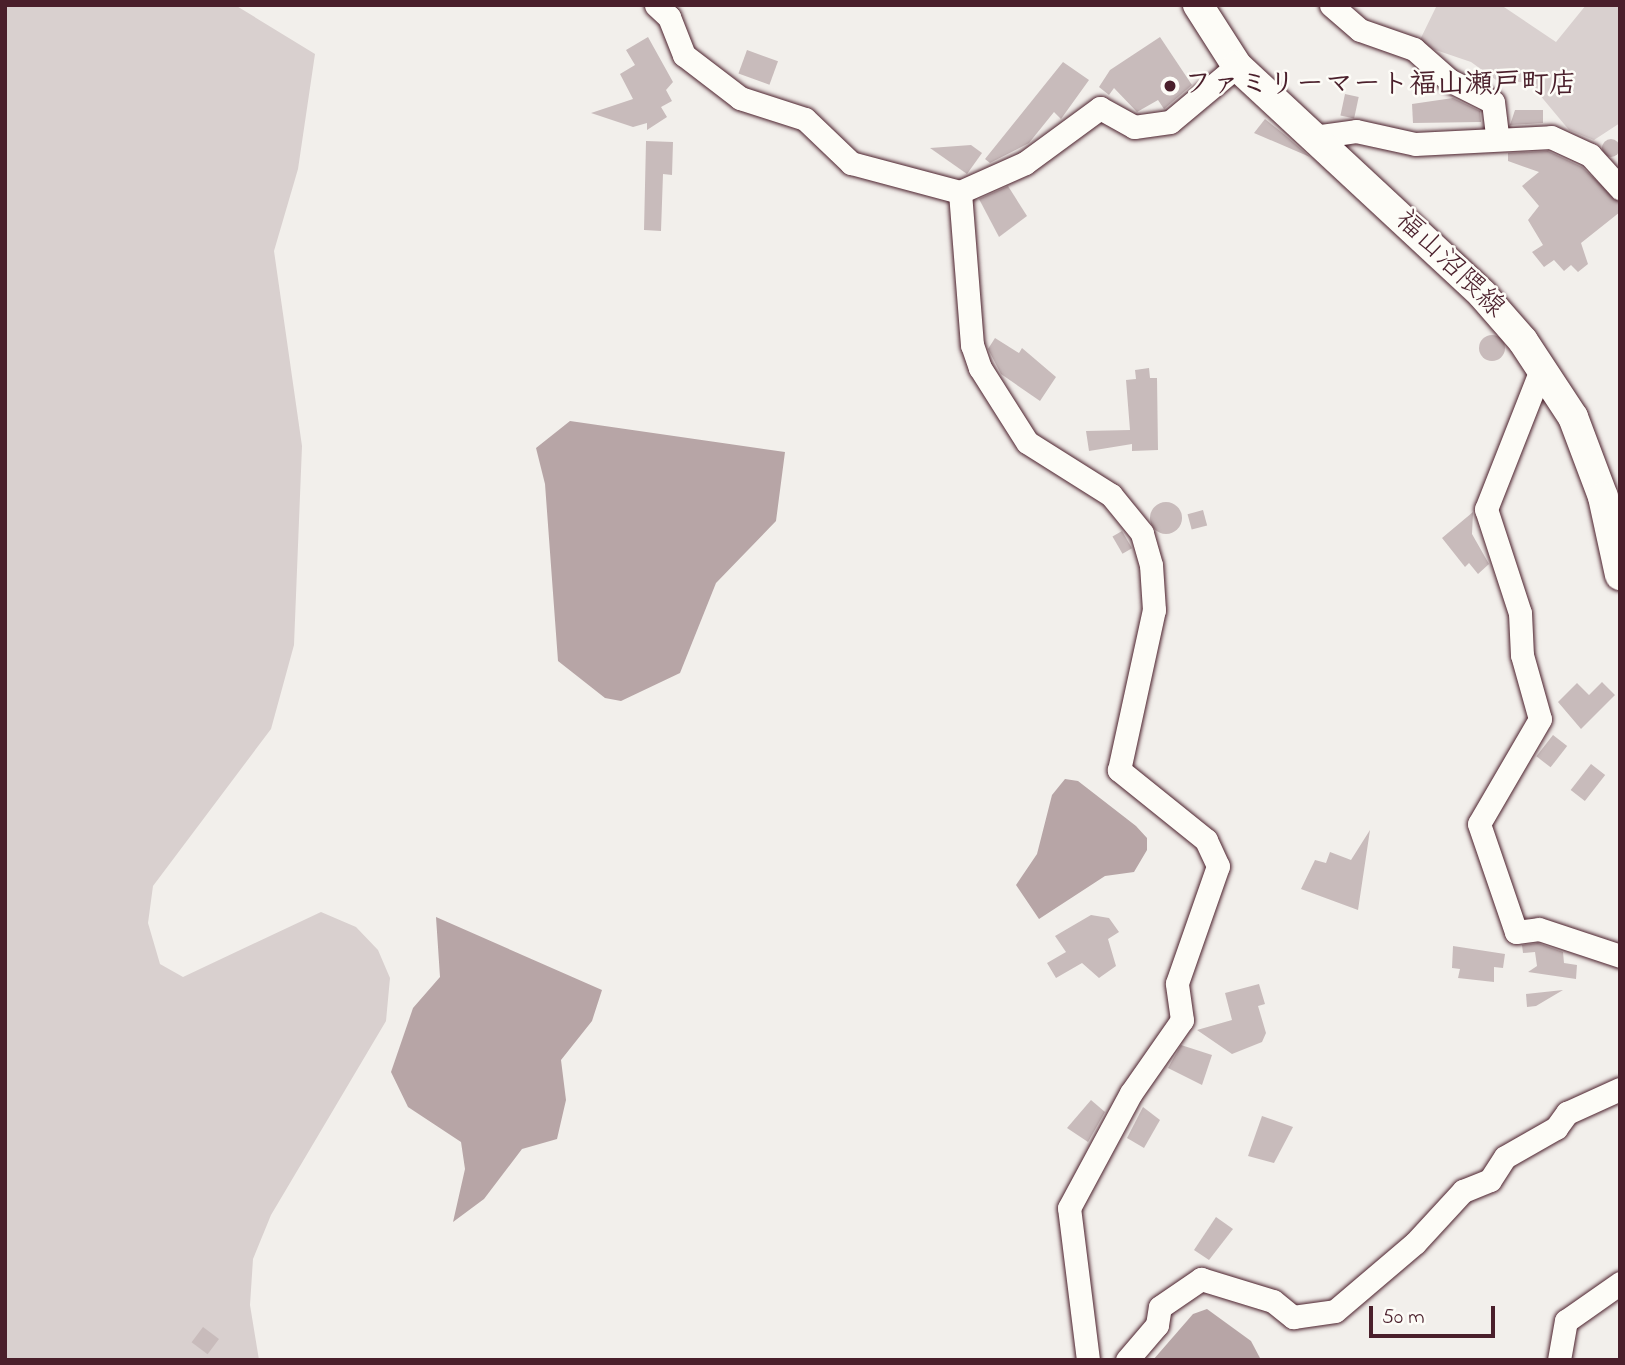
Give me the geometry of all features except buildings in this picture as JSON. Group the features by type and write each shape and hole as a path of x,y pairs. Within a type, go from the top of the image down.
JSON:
{"main road":[{"name":"福山沼隈線","path":"1198,5 1237,66 1482,294 1542,367 1582,440 1603,497 1620,575"}],"street":[{"path":"1331,5 1360,30 1415,49 1449,80 1493,102 1497,137"},
{"path":"667,9 684,55 740,98 806,119 851,163 960,192 1025,163 1101,108 1134,127 1170,122 1237,66"},
{"path":"1314,136 1356,131 1415,144 1497,137 1551,137 1590,155 1620,188"},
{"path":"960,192 972,345 980,368 1027,442 1111,495 1142,533 1151,565 1154,610 1119,770 1206,840 1217,866 1177,983 1182,1020 1131,1093 1069,1208 1088,1360"},
{"path":"1542,367 1486,509 1520,613 1522,655 1540,719 1479,824 1516,932 1539,929 1620,956"},
{"path":"1127,1360 1157,1325 1160,1307 1201,1279 1273,1301 1293,1317 1335,1311 1415,1243 1463,1191 1490,1180 1505,1157 1556,1128 1567,1113 1620,1089"},
{"path":"1559,1360 1566,1321 1620,1283"}],"shaded area":[{"path":"5,5 235,5 315,54 298,169 274,251 302,446 294,645 271,729 153,886 148,923 160,964 183,977 321,912 356,927 378,950 390,978 386,1021 271,1215 253,1259 250,1305 259,1360 5,1360"},
{"path":"1437,5 1501,5 1556,42 1586,5 1620,5 1620,123 1594,140 1569,130 1529,82 1499,82 1471,62 1418,44"},
{"path":"570,421 785,452 776,521 716,583 680,673 621,701 605,698 558,661 545,484 536,448"},
{"path":"1065,779 1078,781 1136,826 1147,838 1147,850 1134,872 1105,876 1039,919 1016,885 1037,854 1052,795"},
{"path":"436,917 602,990 592,1021 561,1060 566,1100 557,1139 522,1149 484,1199 453,1222 465,1169 461,1142 408,1107 391,1072 413,1008 440,977"},
{"path":"1207,1309 1251,1341 1261,1360 1153,1360 1193,1314"}],"place":[{"name":"ファミリーマート福山瀬戸町店","path":"1170,86"}]}
